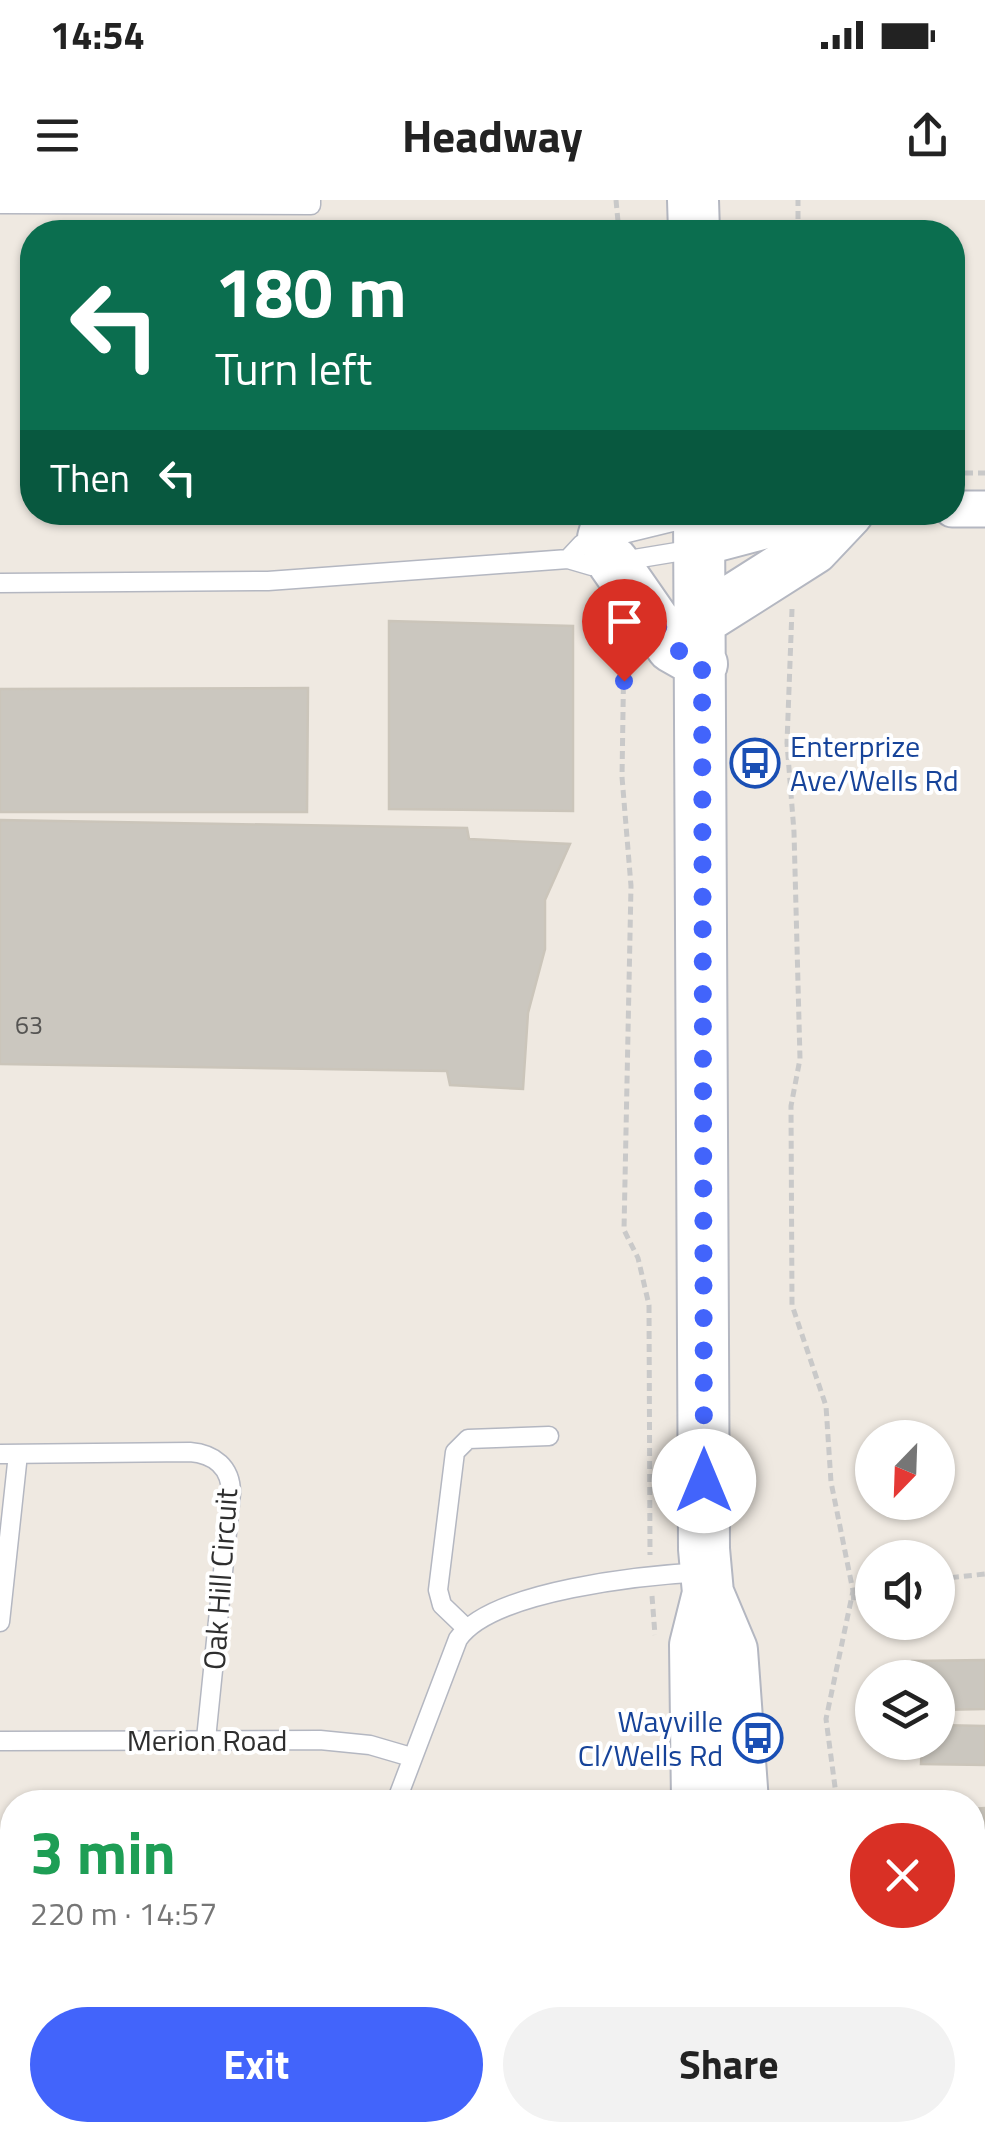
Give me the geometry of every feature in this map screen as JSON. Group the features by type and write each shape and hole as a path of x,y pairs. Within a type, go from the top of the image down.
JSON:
{"main road":[{"path":"697,1790 694,1645 706,1583 703,525"},
{"path":"607,554 672,647 701,642 774,572 813,549 836,525"},
{"path":"706,1583 732,1650 741,1790"}],"lane":[{"path":"0,204 311,205 311,200"},
{"path":"607,554 694,525"},
{"path":"0,582 268,581 607,554 694,525"},
{"path":"466,1628 442,1605 438,1590 455,1452 468,1439 549,1436"},
{"name":"Oak Hill Circuit","path":"9,1454 190,1452 215,1459 227,1471 231,1493 206,1740"},
{"path":"0,1622 9,1454"},
{"path":"400,1790 466,1628 494,1612 586,1586 650,1575 706,1583"},
{"name":"Merion Road","path":"0,1741 320,1740 370,1745 411,1757"}],"path":[{"path":"607,554 624,649 622,777 631,886 624,1230 638,1258 649,1305 650,1575 655,1644"},
{"path":"774,572 790,594 792,609 787,743 794,832 800,1059 792,1106 792,1305 826,1406 831,1482 853,1591 826,1719 835,1790"},
{"path":"955,1577 985,1574"}],"building":[{"path":"389,621 573,626 573,811 389,809"},
{"path":"308,688 307,812 0,812 0,689"},
{"path":"0,820 467,828 469,839 570,844 545,900 545,949 528,1013 523,1089 450,1085 447,1071 0,1064"},
{"path":"955,1660 985,1660 985,1709 955,1710"},
{"path":"955,1725 985,1726 985,1765 921,1764 921,1760 955,1760"}],"place":[{"name":"Enterprize Ave/Wells Rd","path":"755,763"},
{"name":"Wayville Cl/Wells Rd","path":"758,1738"}],"route":[{"path":"624,681 624,638 619,618 637,596 672,647 702,664 704,1481"}]}
